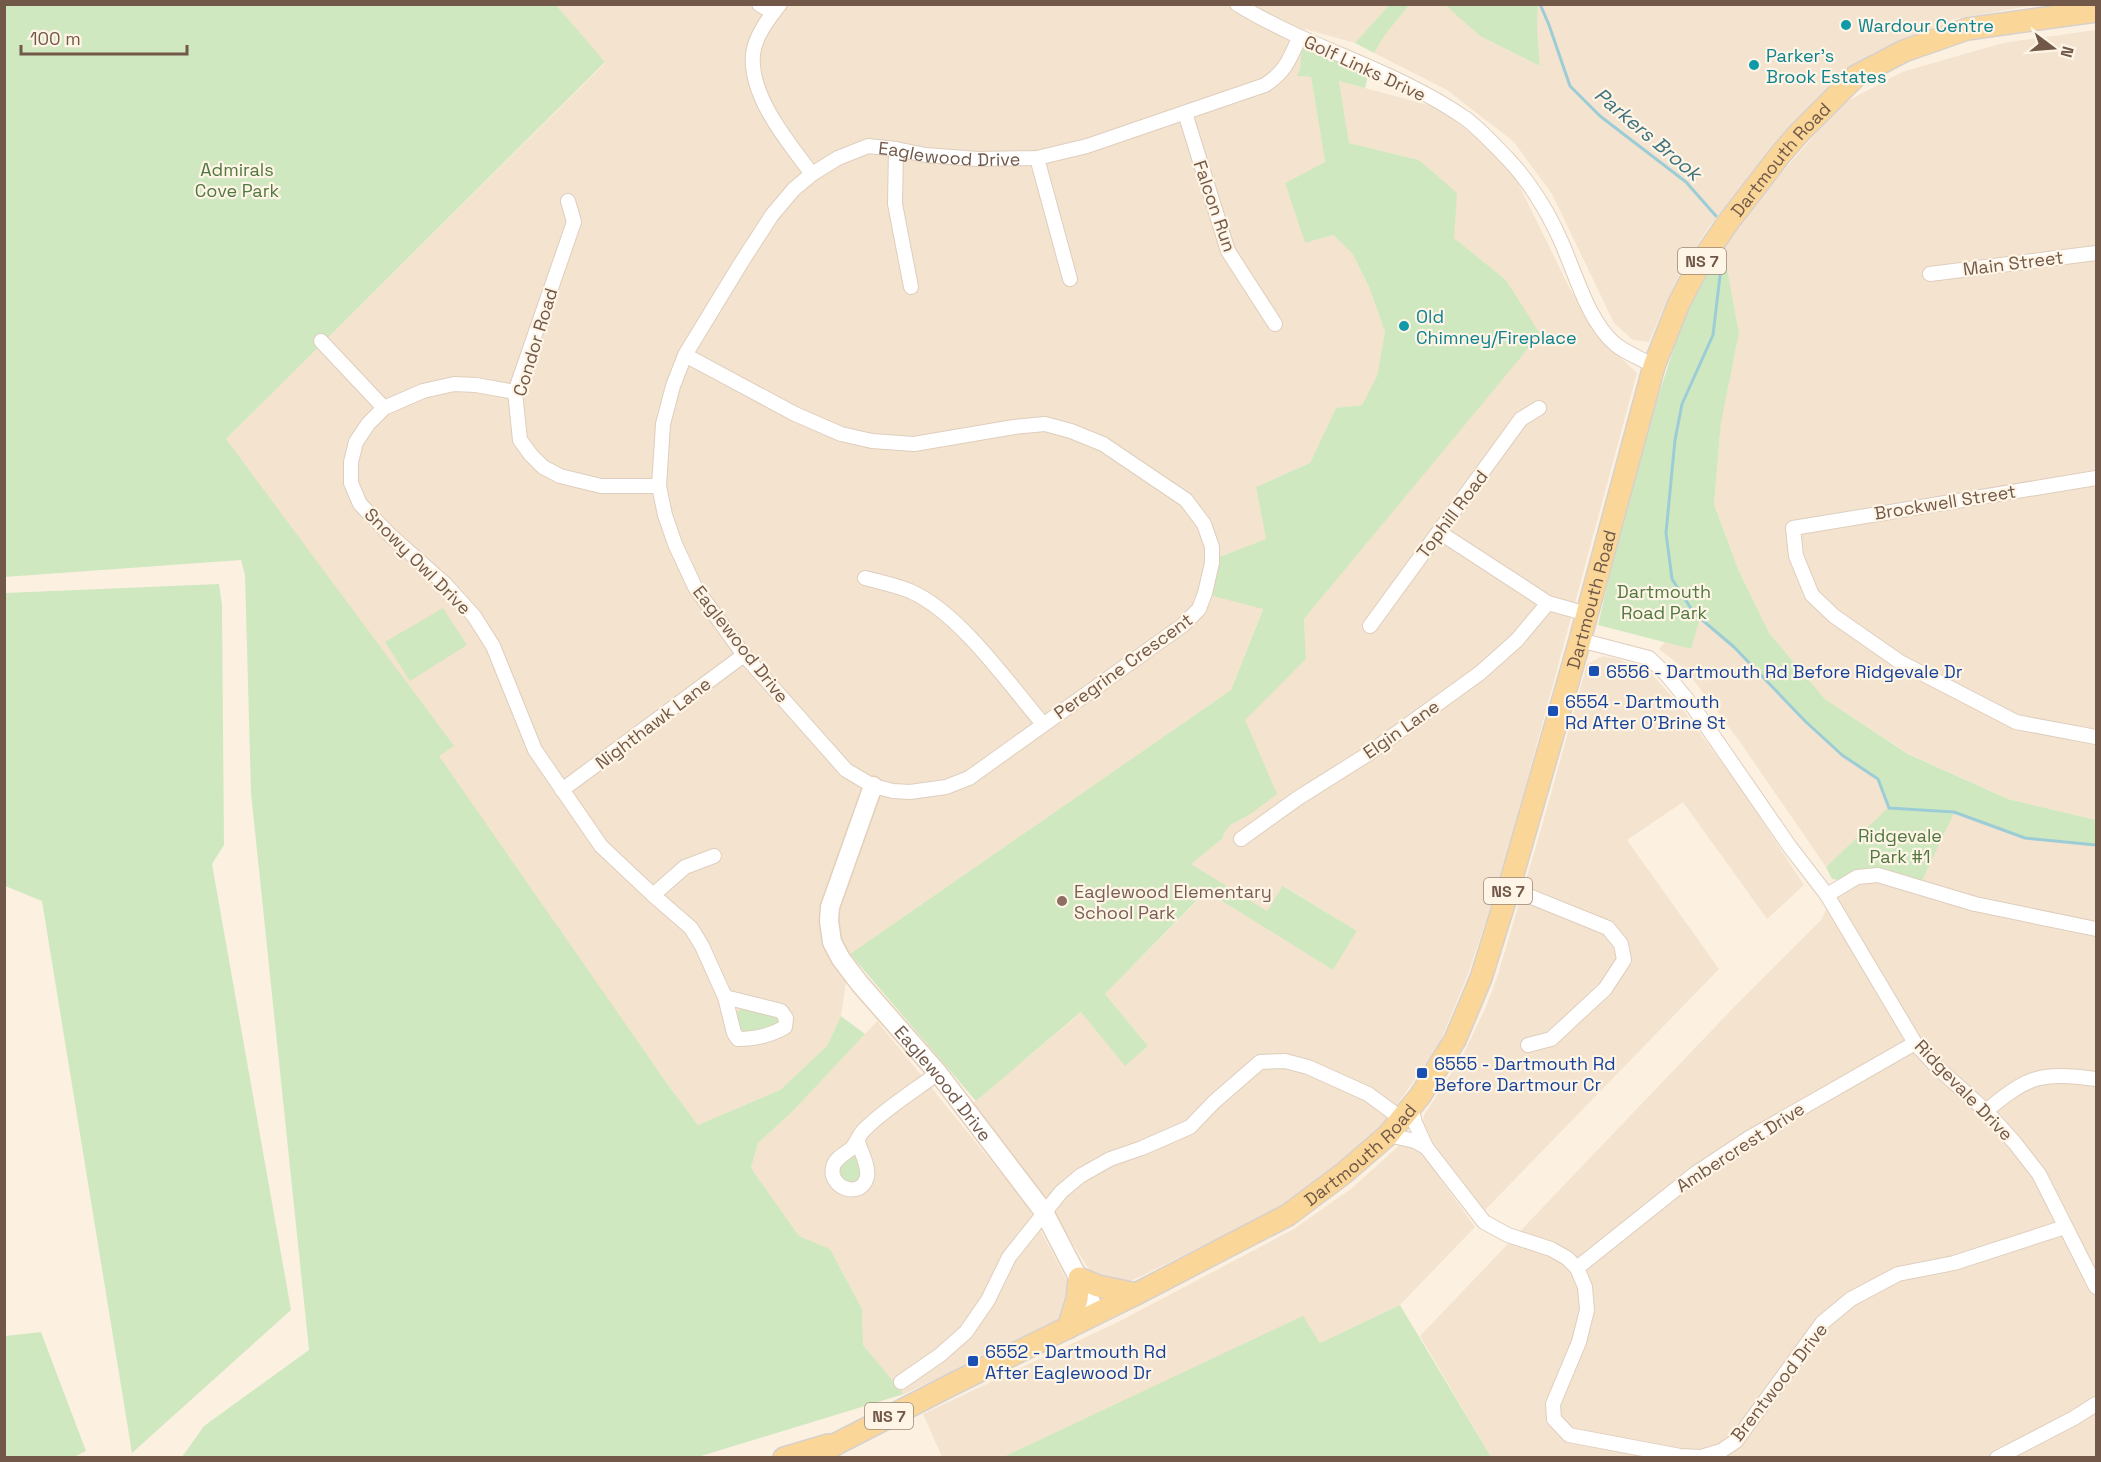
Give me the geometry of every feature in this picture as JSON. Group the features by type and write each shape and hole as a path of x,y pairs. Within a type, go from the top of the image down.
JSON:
{"main road":[{"name":"Dartmouth Road","path":"814,1458 838,1443 1097,1314 1287,1215 1344,1173 1400,1120 1455,1040 1481,978 1580,640 1654,366 1679,303 1700,263 1729,221 1800,132 1856,76 1904,51 1967,29 2096,8"},
{"path":"1068,1328 1077,1299 1079,1278 1098,1286 1136,1294"},
{"name":"Dartmouth Road","path":"784,1458 838,1443"}],"street":[{"path":"759,4 776,9 760,33 753,53 756,84 777,127 812,174"},
{"name":"Golf Links Drive","path":"1237,4 1299,38 1380,71 1466,119 1509,161 1533,191 1559,236 1588,305 1599,325 1615,344 1654,366"},
{"name":"Eaglewood Drive","path":"1097,1314 1044,1212 938,1073 860,984 841,959 832,942 830,907 873,786 846,770 744,655 695,587 664,515 659,486 663,424 673,386 685,355 741,262 772,215 794,189 812,174 838,158 868,146 925,155 978,159 1037,158 1087,146 1265,85 1279,76 1289,62 1299,38"},
{"name":"Falcon Run","path":"1185,113 1228,250 1275,324"},
{"path":"896,149 895,204 910,287"},
{"path":"1037,158 1070,279"},
{"name":"Condor Road","path":"568,201 574,222 515,393 520,440 543,468 560,476 601,486 659,486"},
{"name":"Main Street","path":"1930,274 2097,253"},
{"path":"321,341 384,408"},
{"name":"Peregrine Crescent","path":"685,355 795,414 841,434 872,441 914,444 1045,424 1071,431 1103,444 1186,500 1204,524 1212,548 1212,563 1199,609 1183,625 969,778 946,787 910,792 873,786"},
{"name":"Snowy Owl Drive","path":"515,393 476,385 454,384 423,391 384,408 368,424 356,442 351,462 351,483 360,504 391,536 445,584 474,616 493,646 535,750 602,846 653,896 691,928 702,946 725,998"},
{"name":"Tophill Road","path":"1370,626 1521,419 1539,408"},
{"name":"Brockwell Street","path":"2097,478 1793,528 1796,556 1812,595 1834,616 1891,656 2016,722 2097,737"},
{"path":"1439,532 1548,603 1587,614"},
{"path":"865,578 911,592 954,622 976,644 1044,724"},
{"name":"Elgin Lane","path":"1241,839 1298,798 1368,754 1480,673 1517,640 1548,603"},
{"name":"Ridgevale Drive","path":"1580,640 1649,658 1694,708 1790,847 1827,895 1915,1043 1938,1068 1986,1111 2039,1174 2097,1287"},
{"name":"Nighthawk Lane","path":"562,790 744,655"},
{"path":"653,896 685,867 714,856"},
{"path":"1827,895 1857,878 1878,875 1975,904 2097,929"},
{"path":"1509,888 1608,928 1622,944 1624,960 1605,989 1551,1039 1528,1045"},
{"name":"Ambercrest Drive","path":"1577,1268 1705,1167 1749,1138 1915,1043"},
{"path":"901,1382 940,1355 966,1332 988,1300 1009,1257 1061,1192 1080,1176 1110,1159 1190,1127 1214,1102 1260,1062 1285,1061 1308,1067 1368,1094 1400,1120 1414,1141 1426,1147"},
{"path":"858,1142 862,1131 938,1073"},
{"path":"1986,1111 2011,1090 2029,1080 2051,1076 2097,1079"},
{"path":"1400,1120 1415,1123 1426,1147 1484,1222 1508,1235 1551,1249 1567,1258 1577,1268"},
{"name":"Brentwood Drive","path":"1577,1268 1585,1287 1587,1310 1579,1342 1552,1404 1554,1419 1569,1435 1680,1456 1701,1457 1721,1451 1736,1441 1822,1323 1851,1299 1898,1274 1954,1263 2065,1227"},
{"path":"1997,1458 2097,1404"}],"shaded area":[{"path":"556,5 1389,5 1355,43 1305,29 1302,42 1298,76 1311,77 1325,162 1285,183 1305,243 1333,235 1352,253 1369,287 1385,332 1377,376 1362,405 1336,408 1310,463 1256,487 1266,539 1219,557 1217,579 1263,608 1231,690 850,954 841,1016 827,1046 780,1090 698,1125 217,448 605,63"},
{"path":"1409,5 1445,5 1480,36 1540,66 1538,5 2035,5 1954,19 1873,53 1797,118 1708,228 1687,261 1649,342 1633,340 1614,323 1552,194 1514,142 1447,90 1374,53"},
{"path":"2095,30 2096,820 2008,799 1909,754 1825,699 1769,633 1738,569 1714,504 1721,423 1739,333 1723,246 1770,186 1842,104 1902,72 2003,43"},
{"path":"1339,81 1432,106 1453,119 1483,143 1516,179 1570,289 1595,333 1637,373 1501,877 1468,974 1439,1045 1384,1123 1330,1173 1276,1210 1125,1284 1090,1271 1053,1212 973,1103 1082,1012 1125,1065 1148,1046 1105,994 1207,891 1333,970 1357,931 1284,886 1267,912 1191,864 1223,838 1230,825 1249,815 1244,720 1306,659 1304,619 1539,334 1506,280 1454,238 1419,160 1349,143"},
{"path":"1699,617 1734,647 1811,726 1843,755 1878,779 1889,808 1826,867 1740,742 1686,670 1659,649 1665,642 1691,649"},
{"path":"1603,656 1618,659 1650,672 1681,707 1744,793 1804,885 1767,919 1683,802 1627,840 1719,969 1485,1210 1422,1128 1424,1115 1463,1055 1486,1007 1497,978 1542,826 1587,664"},
{"path":"1954,812 2025,838 2096,845 2096,1457 1491,1457 1420,1336 1736,1005 1822,919 1839,880 1856,872 1919,886"},
{"path":"877,1021 1027,1205 1067,1281 1071,1297 1063,1317 1027,1337 904,1394 863,1345 862,1309 830,1249 799,1236 751,1168 758,1143 791,1113"},
{"path":"1403,1142 1417,1147 1475,1227 1400,1305 1320,1343 1303,1317 1003,1457 942,1457 923,1414 1120,1321 1294,1229 1352,1188"}],"green space":[{"name":"Admirals Cove Park","path":"5,5 556,5 605,62 226,439 454,746 439,756 698,1125 780,1090 827,1046 841,1016 865,1034 791,1113 758,1143 751,1168 799,1236 830,1249 862,1309 863,1345 904,1394 698,1457 182,1457 204,1426 309,1350 251,793 245,575 241,560 5,577"},
{"path":"1389,5 1409,5 1374,53 1355,43"},
{"path":"1445,5 1538,5 1540,66 1480,36"},
{"path":"1302,42 1370,69 1365,88 1339,81 1349,143 1419,160 1457,193 1454,238 1506,280 1540,334 1304,619 1306,659 1245,720 1277,794 1249,815 1230,825 1223,838 1191,864 1267,911 1283,886 1357,931 1333,970 1206,891 1105,994 1148,1046 1125,1066 1081,1012 976,1101 850,954 1231,690 1263,609 1213,596 1219,557 1266,539 1256,487 1310,463 1336,408 1362,405 1377,376 1385,332 1369,287 1352,253 1333,235 1305,243 1285,183 1325,162 1311,77 1297,76 1300,68"},
{"path":"1723,246 1739,333 1721,423 1714,504 1738,569 1769,633 1825,699 1908,754 2008,799 2096,820 2096,845 2025,838 1954,813 1919,887 1856,872 1839,880 1832,879 1826,867 1888,808 1878,779 1843,755 1811,726 1734,647 1700,618 1691,649 1598,625 1633,473 1689,302"},
{"path":"219,584 222,605 224,845 212,864 291,1310 132,1453 42,901 5,886 5,593"},
{"path":"443,608 467,645 410,681 385,642"},
{"path":"742,1008 777,1015 779,1027 740,1035 733,1015"},
{"path":"855,1153 861,1173 859,1181 848,1186 839,1177 839,1169"},
{"path":"1400,1305 1491,1457 1003,1457 1303,1316 1320,1343"},
{"path":"41,1332 86,1451 74,1457 5,1457 5,1336"}],"waterway":[{"name":"Parkers Brook","path":"1540,4 1570,86 1600,116 1686,182 1716,216"},
{"name":"Parkers Brook","path":"1722,259 1713,335 1682,404 1675,440 1666,533 1672,579 1694,613 1734,647 1805,721 1842,755 1878,779 1889,808 1954,812 2025,838 2096,845"}],"place":[{"name":"Wardour Centre","path":"1846,25"},
{"name":"Parker's Brook Estates","path":"1754,65"},
{"name":"Old Chimney/Fireplace","path":"1404,326"},
{"name":"6556 - Dartmouth Rd Before Ridgevale Dr","path":"1594,671"},
{"name":"6554 - Dartmouth Rd After O'Brine St","path":"1553,711"},
{"name":"Eaglewood Elementary School Park","path":"1062,901"},
{"name":"6555 - Dartmouth Rd Before Dartmour Cr","path":"1422,1073"},
{"name":"6552 - Dartmouth Rd After Eaglewood Dr","path":"973,1361"}],"park label":[{"name":"Dartmouth Road Park","path":"1664,601"},
{"name":"Ridgevale Park #1","path":"1900,845"}]}
